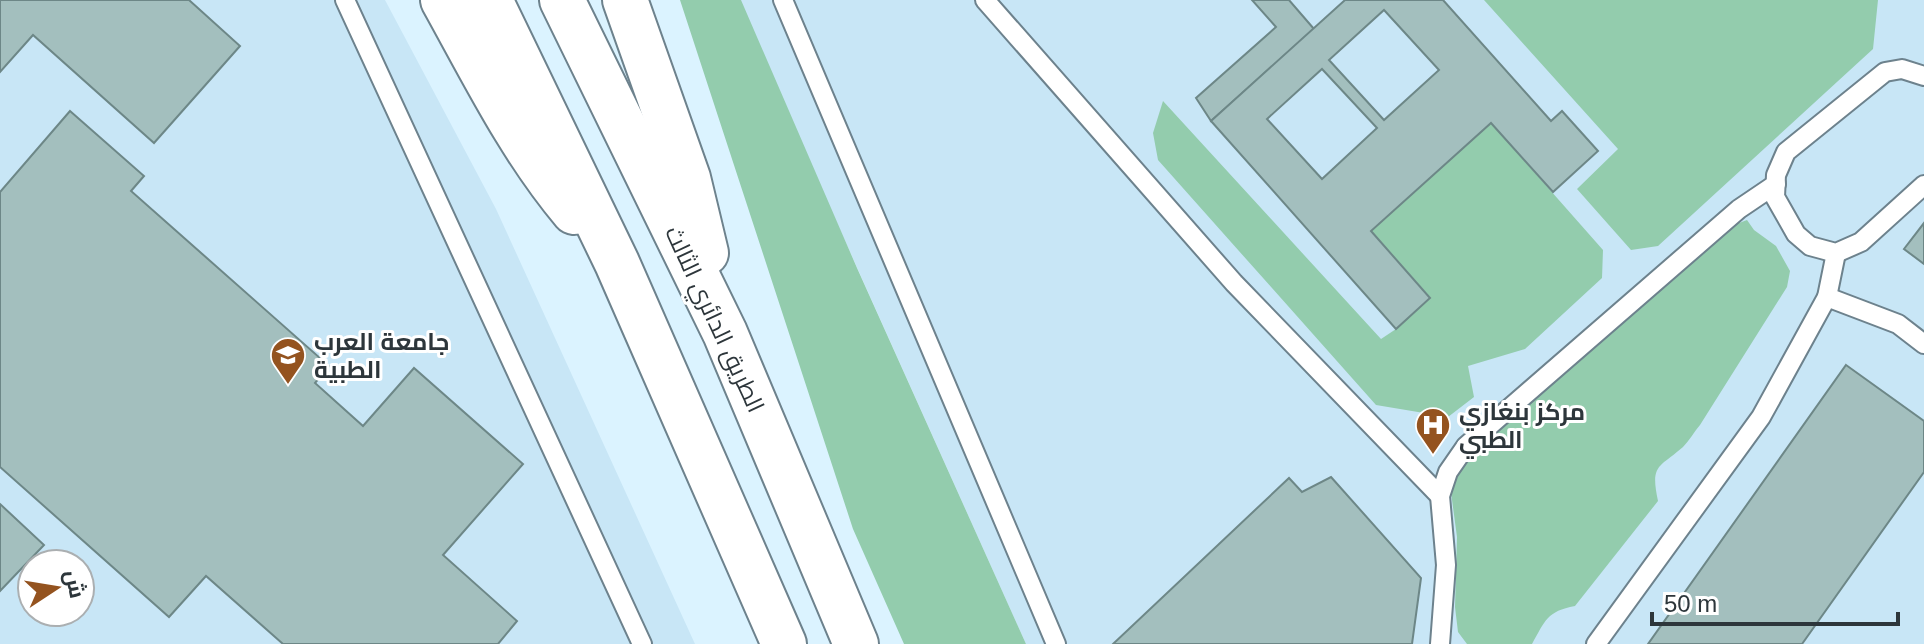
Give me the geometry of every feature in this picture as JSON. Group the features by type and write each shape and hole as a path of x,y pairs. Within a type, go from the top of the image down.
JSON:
{"highway":[{"path":"443,0 519,137 548,181 617,263"},
{"path":"490,0 617,263 784,644"},
{"name":"الطريق الدائري الثالث","path":"562,0 725,333 856,644"},
{"path":"625,0 688,178 725,333"}],"lane":[{"path":"345,0 642,644"},
{"path":"783,0 1056,644"},
{"path":"985,0 1234,283 1440,496"},
{"path":"1924,75 1902,69 1885,72 1786,152 1776,175 1775,197 1796,234 1810,246 1836,253 1861,242 1924,185"},
{"path":"1440,644 1446,565 1440,496 1448,472 1466,446 1739,209 1776,184"},
{"path":"1596,644 1761,417 1827,297 1836,253"},
{"path":"1827,297 1898,324 1924,344"}],"shaded area":[{"name":"جامعة العرب الطبية","path":"0,0 385,0 496,209 695,644 0,644"},
{"name":"مركز بنغازي الطبي","path":"737,0 1924,0 1924,644 1026,644"}],"green space":[{"path":"680,0 741,0 1026,644 904,644 853,529"},
{"path":"1484,0 1878,0 1873,49 1658,246 1631,250 1577,189 1618,149"},
{"path":"1163,101 1381,339 1430,297 1371,231 1491,123 1603,250 1602,278 1525,349 1468,366 1474,397 1448,417 1376,405 1158,160 1153,133"},
{"path":"1747,220 1754,230 1776,246 1790,271 1787,287 1700,425 1683,447 1658,468 1655,480 1658,501 1575,606 1548,618 1532,644 1467,644 1458,632 1455,607 1457,537 1450,485 1464,461 1726,228"}],"building":[{"path":"0,0 189,0 240,46 154,143 33,35 0,72"},
{"path":"1252,0 1289,0 1314,29 1211,121 1196,98 1276,27"},
{"path":"1345,0 1443,0 1551,121 1562,111 1598,151 1553,192 1491,123 1371,231 1430,298 1396,329 1211,121","holes":["1384,10 1439,70 1384,120 1329,60","1322,69 1377,128 1322,179 1267,119"]},
{"path":"70,111 144,176 131,191 329,366 315,383 363,426 414,368 523,464 443,555 517,621 498,644 283,644 206,576 169,617 96,552 96,548 91,548 0,467 0,192"},
{"path":"1924,223 1924,264 1904,249"},
{"path":"1846,365 1924,421 1924,472 1802,644 1648,644"},
{"path":"1331,477 1421,578 1412,644 1113,644 1289,478 1302,492"},
{"path":"0,504 44,545 41,548 16,548 16,574 0,591"}],"place":[{"name":"جامعة العرب الطبية","path":"288,386"},
{"name":"مركز بنغازي الطبي","path":"1433,456"}]}
